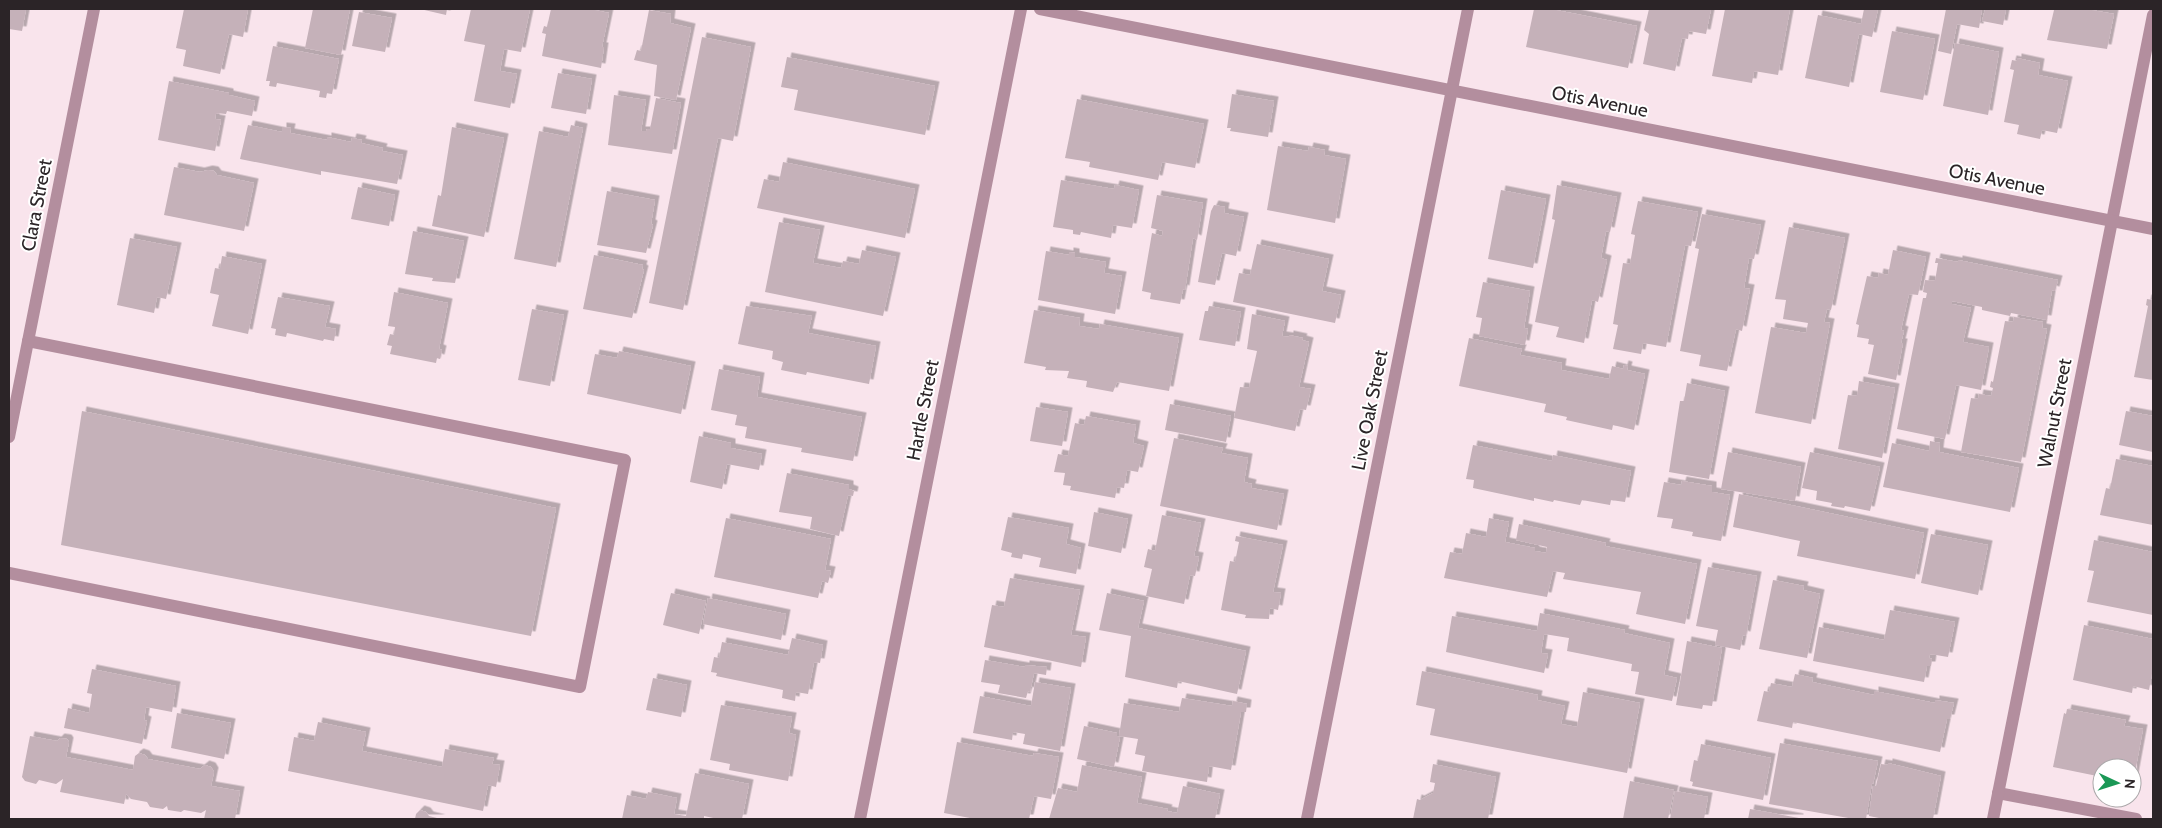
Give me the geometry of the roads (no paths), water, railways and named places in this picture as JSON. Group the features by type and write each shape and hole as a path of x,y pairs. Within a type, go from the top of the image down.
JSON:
{"street":[{"name":"Clara Street","path":"9,437 94,9"},
{"name":"Hartle Street","path":"860,819 1021,9"},
{"name":"Otis Avenue","path":"1040,9 2153,229"},
{"name":"Live Oak Street","path":"1307,819 1468,9"},
{"name":"Walnut Street","path":"1993,819 2153,14"},
{"path":"9,573 580,687 625,460 28,341"},
{"path":"1998,793 2136,819"}]}
